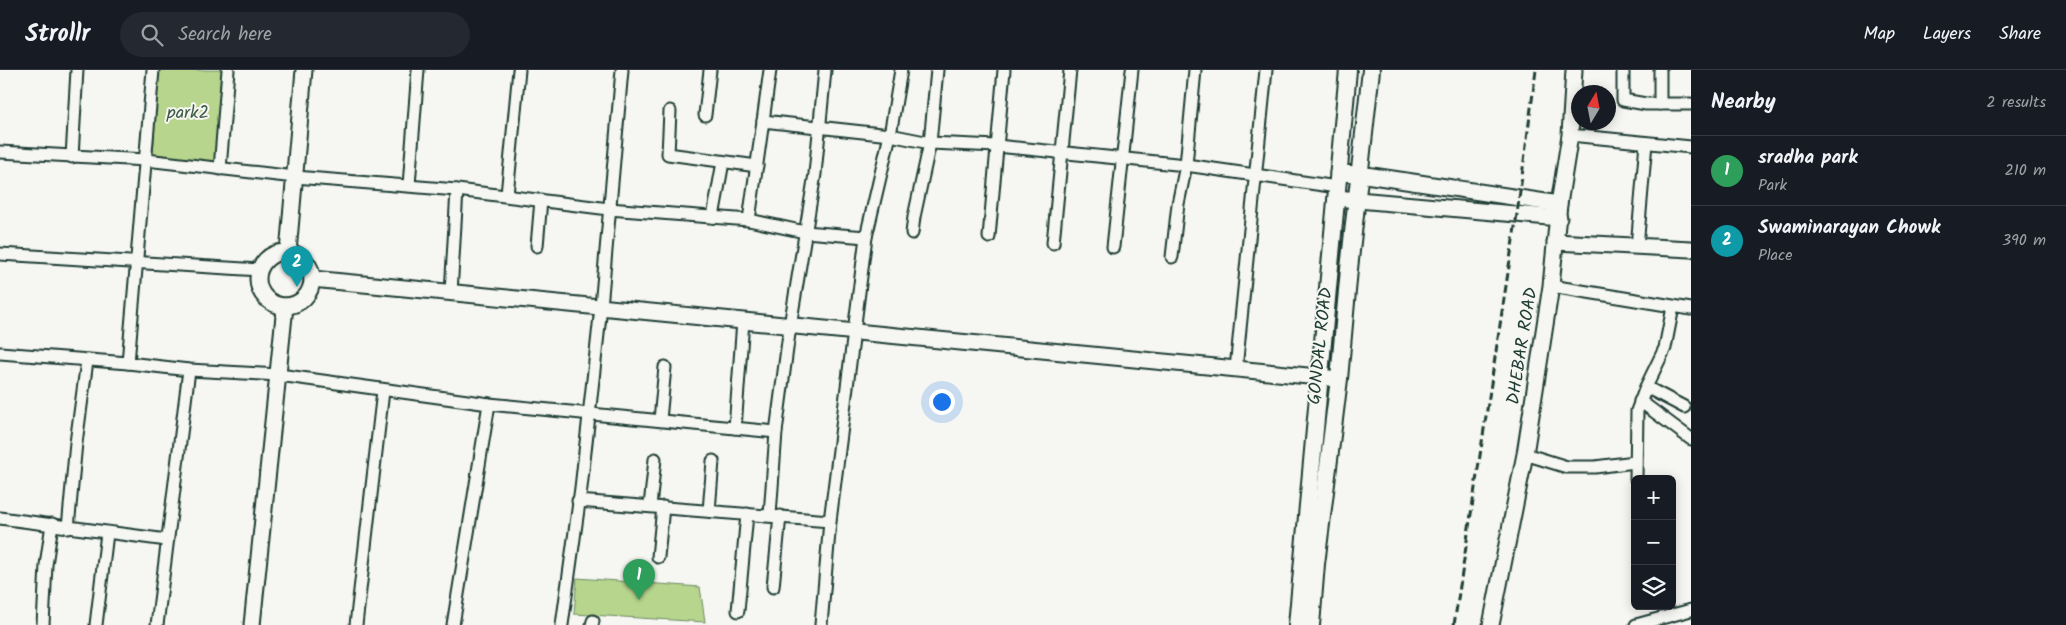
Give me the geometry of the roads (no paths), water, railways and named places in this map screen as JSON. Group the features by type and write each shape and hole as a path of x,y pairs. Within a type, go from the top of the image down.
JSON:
{"main road":[{"name":"GONDAL ROAD","path":"1297,625 1348,70"},
{"name":"GONDAL ROAD","path":"1311,625 1316,564 1339,379 1371,70"}],"street":[{"path":"72,157 77,70"},
{"path":"128,363 153,70"},
{"path":"220,169 228,70"},
{"path":"288,252 304,70"},
{"path":"409,185 418,70"},
{"path":"508,195 519,70"},
{"path":"562,625 601,308 622,70"},
{"path":"705,115 710,70"},
{"path":"749,220 770,70"},
{"path":"773,587 776,432 790,326 815,174 825,70"},
{"path":"821,625 830,521 866,237 890,135 901,70"},
{"path":"912,233 930,143 937,70"},
{"path":"989,237 1004,70"},
{"path":"1053,243 1060,154 1070,70"},
{"path":"1113,247 1132,70"},
{"path":"1172,256 1178,204 1186,165 1195,70"},
{"path":"1236,369 1266,70"},
{"name":"DHEBAR ROAD","path":"1492,625 1525,454 1551,286 1555,242 1570,135 1574,70"},
{"path":"1623,70 1623,100 1646,104 1691,104"},
{"path":"1660,70 1660,104"},
{"path":"670,110 668,154 757,166"},
{"path":"763,121 890,135 930,143 997,146 1060,154 1186,165 1337,186 1357,199 1559,211"},
{"path":"1570,135 1691,147"},
{"path":"1637,247 1646,143"},
{"path":"0,152 146,160 295,177 409,185 508,195 609,209 749,220 805,232 866,237"},
{"path":"713,217 723,162"},
{"path":"1337,186 1360,174 1559,211"},
{"path":"451,293 457,190"},
{"path":"536,246 541,200"},
{"path":"1555,242 1691,249"},
{"path":"288,252 299,256 308,264 312,279 311,286 306,297 297,304 286,306 275,304 264,294 258,280 260,270 271,256 288,252"},
{"path":"0,254 260,270"},
{"path":"312,279 1339,379"},
{"path":"1551,286 1691,309"},
{"path":"252,625 286,306"},
{"path":"1636,475 1637,411 1646,387 1666,348 1673,307"},
{"path":"736,428 743,321"},
{"path":"0,353 128,363 189,370 279,375 383,391 489,404 776,432"},
{"path":"68,528 76,443 87,361"},
{"path":"660,420 665,367"},
{"path":"157,625 189,370"},
{"path":"1646,387 1684,407"},
{"path":"356,625 360,571 383,391"},
{"path":"1640,401 1691,439"},
{"path":"453,625 489,404"},
{"path":"1525,454 1566,467 1595,467 1635,462"},
{"path":"650,506 655,459"},
{"path":"709,511 713,461"},
{"path":"578,501 830,521"},
{"path":"658,557 663,507"},
{"path":"738,611 748,514"},
{"path":"0,518 167,540"},
{"path":"43,625 46,565 52,524"},
{"path":"96,625 107,533"},
{"path":"1636,625 1691,610"},
{"path":"1649,623 1666,625"}],"railway":[{"path":"1454,625 1517,214 1536,70"}],"place":[{"name":"Swaminarayan Chowk","path":"297,287"},
{"name":"sradha park","path":"639,600"}],"park label":[{"name":"park2","path":"188,113"}]}
